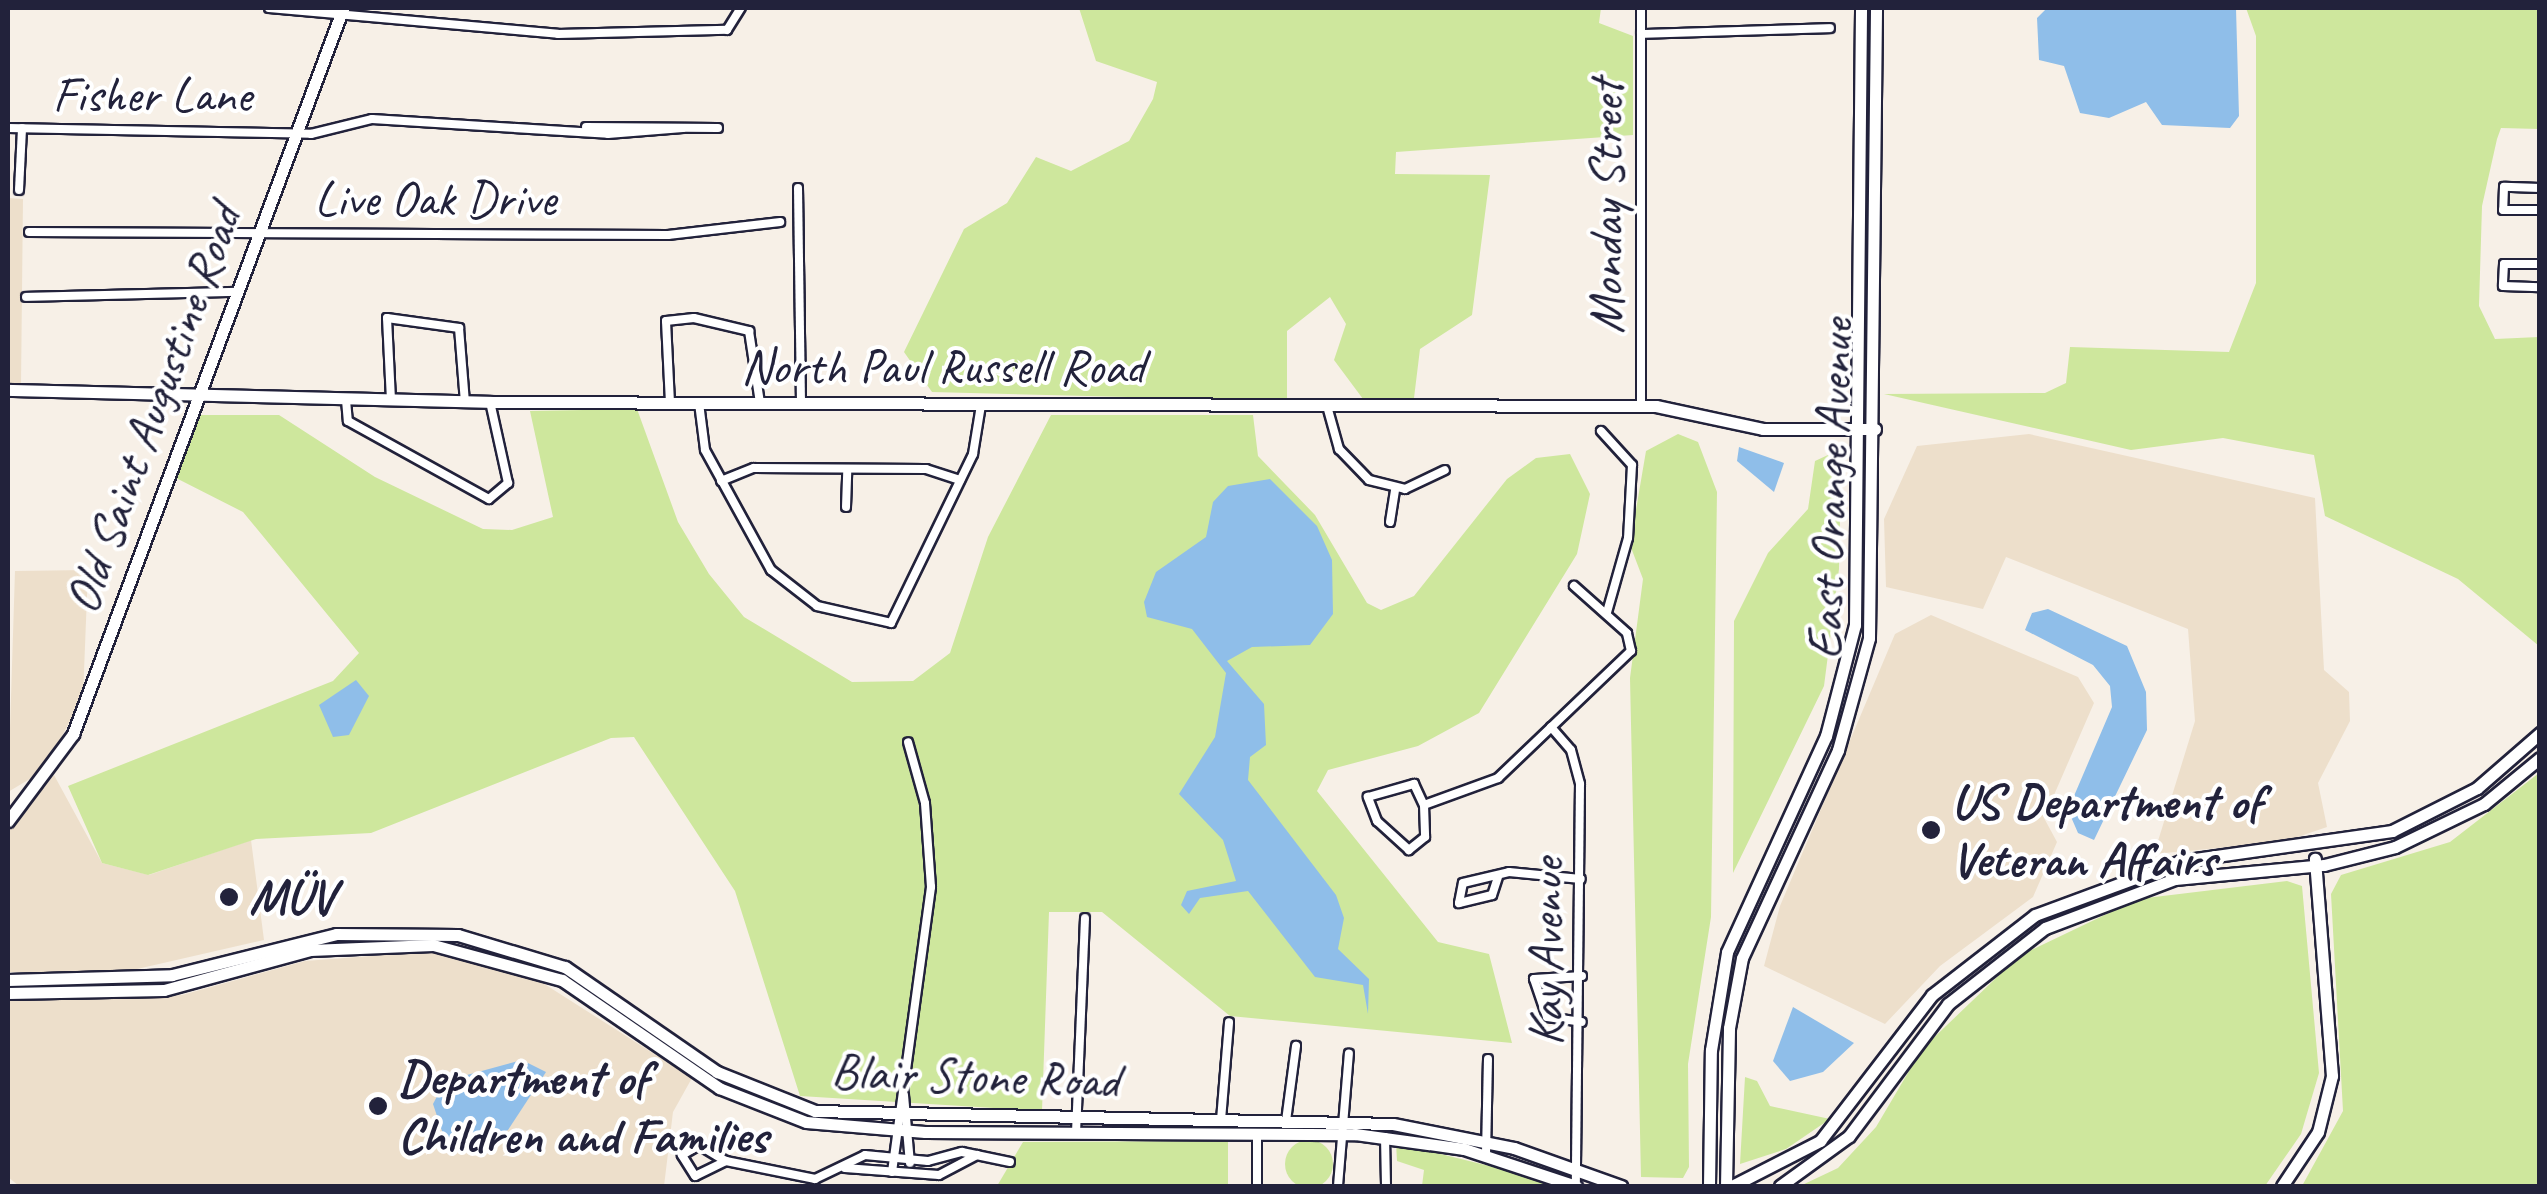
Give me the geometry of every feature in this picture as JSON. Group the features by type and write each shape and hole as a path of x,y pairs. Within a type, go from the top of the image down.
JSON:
{"street":[{"path":"269,8 342,10 558,34 727,30 741,8"},
{"name":"Monday Street","path":"1640,406 1642,8"},
{"name":"East Orange Avenue","path":"1710,1186 1712,1050 1727,952 1814,763 1852,650 1860,430 1860,8"},
{"name":"East Orange Avenue","path":"1729,1186 1729,1028 1742,958 1829,770 1869,638 1875,429 1876,8"},
{"name":"Old Saint Augustine Road","path":"8,821 74,734 342,10"},
{"path":"1642,34 1830,28"},
{"name":"Fisher Lane","path":"8,128 296,131 372,119 572,129 718,128"},
{"path":"20,190 22,128"},
{"path":"1845,128 1876,128"},
{"path":"798,188 801,402"},
{"path":"2540,188 2504,188 2503,210 2540,210"},
{"name":"Live Oak Drive","path":"29,232 668,235 780,222"},
{"path":"2540,264 2504,264 2503,286 2540,287"},
{"path":"26,297 235,292"},
{"path":"391,400 387,318 459,328 465,402"},
{"path":"670,402 666,321 694,318 749,330 760,403"},
{"name":"North Paul Russell Road","path":"8,390 196,398 465,402 1640,406 1762,430 1875,429"},
{"path":"346,400 348,421 489,499 508,482 490,402"},
{"path":"699,403 701,440 721,481 788,587 832,612 891,622 960,480 981,405"},
{"path":"1327,406 1345,458 1395,488"},
{"path":"1601,432 1632,465 1628,538 1606,612"},
{"path":"721,481 754,468 936,470 960,480"},
{"path":"846,506 847,468"},
{"path":"1395,488 1445,470"},
{"path":"1390,522 1395,488"},
{"path":"1424,805 1498,778 1634,644 1606,612 1574,586"},
{"name":"Kay Avenue","path":"1551,727 1578,772 1582,1022 1576,1186"},
{"path":"1729,1186 1768,1173 1838,1123 1904,1029 1962,968 2035,915 2135,872 2314,849 2440,810 2540,733"},
{"path":"908,742 931,860 904,1095 910,1173"},
{"path":"1780,1186 1849,1136 1916,1040 1973,980 2045,928 2138,888 2316,866 2443,828 2540,758"},
{"path":"1814,763 1829,770"},
{"path":"1414,784 1424,805 1426,837 1409,850 1377,821 1368,796 1414,784"},
{"path":"2282,1186 2318,1132 2332,1076 2314,849"},
{"path":"1498,877 1492,895 1459,903 1463,884 1498,877 1581,879"},
{"path":"1076,1127 1085,918"},
{"name":"Blair Stone Road","path":"8,993 191,978 341,940 458,942 565,975 687,1062 815,1110 904,1125 1257,1134 1338,1128 1488,1148 1576,1186"},
{"path":"1962,968 1973,980"},
{"path":"1582,976 1534,979 1546,1016 1582,1022"},
{"name":"Blair Stone Road","path":"8,980 59,986"},
{"path":"1219,1116 1229,1022"},
{"path":"1286,1121 1296,1046"},
{"path":"1338,1186 1338,1128 1349,1053"},
{"path":"1488,1059 1488,1148"},
{"name":"Blair Stone Road","path":"1076,1127 1207,1121 1219,1116 1286,1121 1488,1148 1620,1186"},
{"path":"892,1172 904,1125"},
{"path":"1257,1134 1257,1186"},
{"path":"1385,1137 1386,1186"},
{"path":"726,1161 695,1176 682,1155 698,1144 726,1161 802,1178 845,1168 951,1174 976,1156"},
{"path":"1726,1151 1741,1175 1768,1173"},
{"path":"845,1168 865,1155 894,1160 976,1156 1010,1162"}],"shaded area":[{"path":"8,198 23,199 21,385 8,384"},
{"path":"2029,434 2315,498 2324,670 2349,692 2350,721 2318,783 2327,827 2283,842 2154,854 2195,721 2188,629 2006,557 1983,609 1886,587 1884,519 1917,446"},
{"path":"88,570 83,697 43,771 8,792 15,571"},
{"name":"US Department of Veteran Affairs","path":"1931,615 2078,677 2094,703 2044,818 2057,842 2033,897 1940,966 1885,1024 1764,966 1780,906 1895,634"},
{"path":"54,775 102,863 149,875 251,840 264,940 124,972 8,972 8,832"},
{"path":"437,951 535,978 692,1078 673,1112 664,1186 19,1186 8,1177 8,1000 182,995 305,961"}],"green space":[{"path":"1079,8 1601,8 1599,23 1633,36 1633,135 1396,152 1395,174 1490,175 1472,315 1420,349 1414,398 1363,399 1334,360 1346,324 1330,297 1287,331 1287,401 932,392 904,352 964,229 1007,203 1036,157 1071,171 1129,141 1153,99 1157,82 1096,61"},
{"path":"2246,8 2539,8 2539,129 2501,128 2497,139 2482,206 2479,306 2495,339 2539,337 2539,646 2458,579 2325,516 2314,455 2223,438 2131,450 1884,394 2045,393 2066,383 2070,347 2229,352 2256,283 2256,36"},
{"path":"637,409 678,522 709,574 744,617 852,682 913,681 950,653 988,537 1051,415 1253,415 1258,456 1315,515 1367,603 1381,610 1414,596 1507,479 1536,458 1570,454 1590,494 1577,554 1479,713 1418,746 1328,770 1317,791 1438,942 1489,954 1512,1043 1230,1016 1102,912 1049,912 1042,1111 800,1096 735,891 634,737 611,738 371,833 256,839 148,875 102,863 68,786 333,681 359,653 243,512 174,477 200,415 279,415 375,477 483,529 512,530 553,517 530,411"},
{"path":"1678,434 1698,442 1717,492 1711,917 1688,1064 1689,1167 1683,1178 1641,1177 1630,678 1643,579 1630,545 1646,451"},
{"path":"1828,455 1841,470 1839,569 1824,686 1733,873 1734,621 1768,553 1808,509 1815,461"},
{"path":"2539,773 2539,1186 2302,1186 2343,1111 2331,894 2341,875 2450,842"},
{"path":"2287,881 2302,886 2319,1073 2301,1134 2265,1186 1800,1186 1838,1168 1876,1127 1922,1049 2019,956 2138,899"},
{"path":"1745,1077 1757,1081 1770,1106 1830,1119 1786,1149 1740,1164"},
{"path":"1309,1140 1326,1147 1333,1164 1326,1181 1309,1188 1292,1181 1285,1164 1292,1147"},
{"path":"1228,1141 1228,1186 997,1186 1023,1142"},
{"path":"1396,1143 1546,1180 1545,1186 1422,1186 1424,1170 1397,1161"}],"water":[{"path":"2236,8 2239,116 2230,128 2162,125 2146,102 2109,118 2080,113 2064,66 2039,60 2037,18 2046,9"},
{"path":"1739,447 1784,463 1774,492 1737,461"},
{"path":"1270,479 1317,526 1332,560 1333,614 1310,645 1252,647 1227,661 1264,704 1266,745 1250,757 1248,780 1336,895 1344,918 1338,949 1369,979 1368,1014 1363,985 1315,977 1248,891 1200,898 1189,914 1181,905 1187,891 1236,881 1223,840 1179,794 1215,737 1226,673 1192,629 1147,617 1144,602 1156,572 1206,537 1213,502 1228,486"},
{"path":"2048,609 2127,646 2146,692 2147,730 2094,840 2078,833 2068,810 2112,707 2110,686 2093,665 2025,630 2032,613"},
{"path":"356,680 369,696 349,735 333,737 319,705"},
{"path":"1793,1007 1854,1043 1823,1072 1790,1081 1773,1061"},
{"path":"522,1060 546,1072 508,1130 469,1148 445,1140 433,1104 445,1081"}],"place":[{"name":"US Department of Veteran Affairs","path":"1931,830"},
{"name":"MÜV","path":"229,897"},
{"name":"Department of Children and Families","path":"378,1106"}]}
